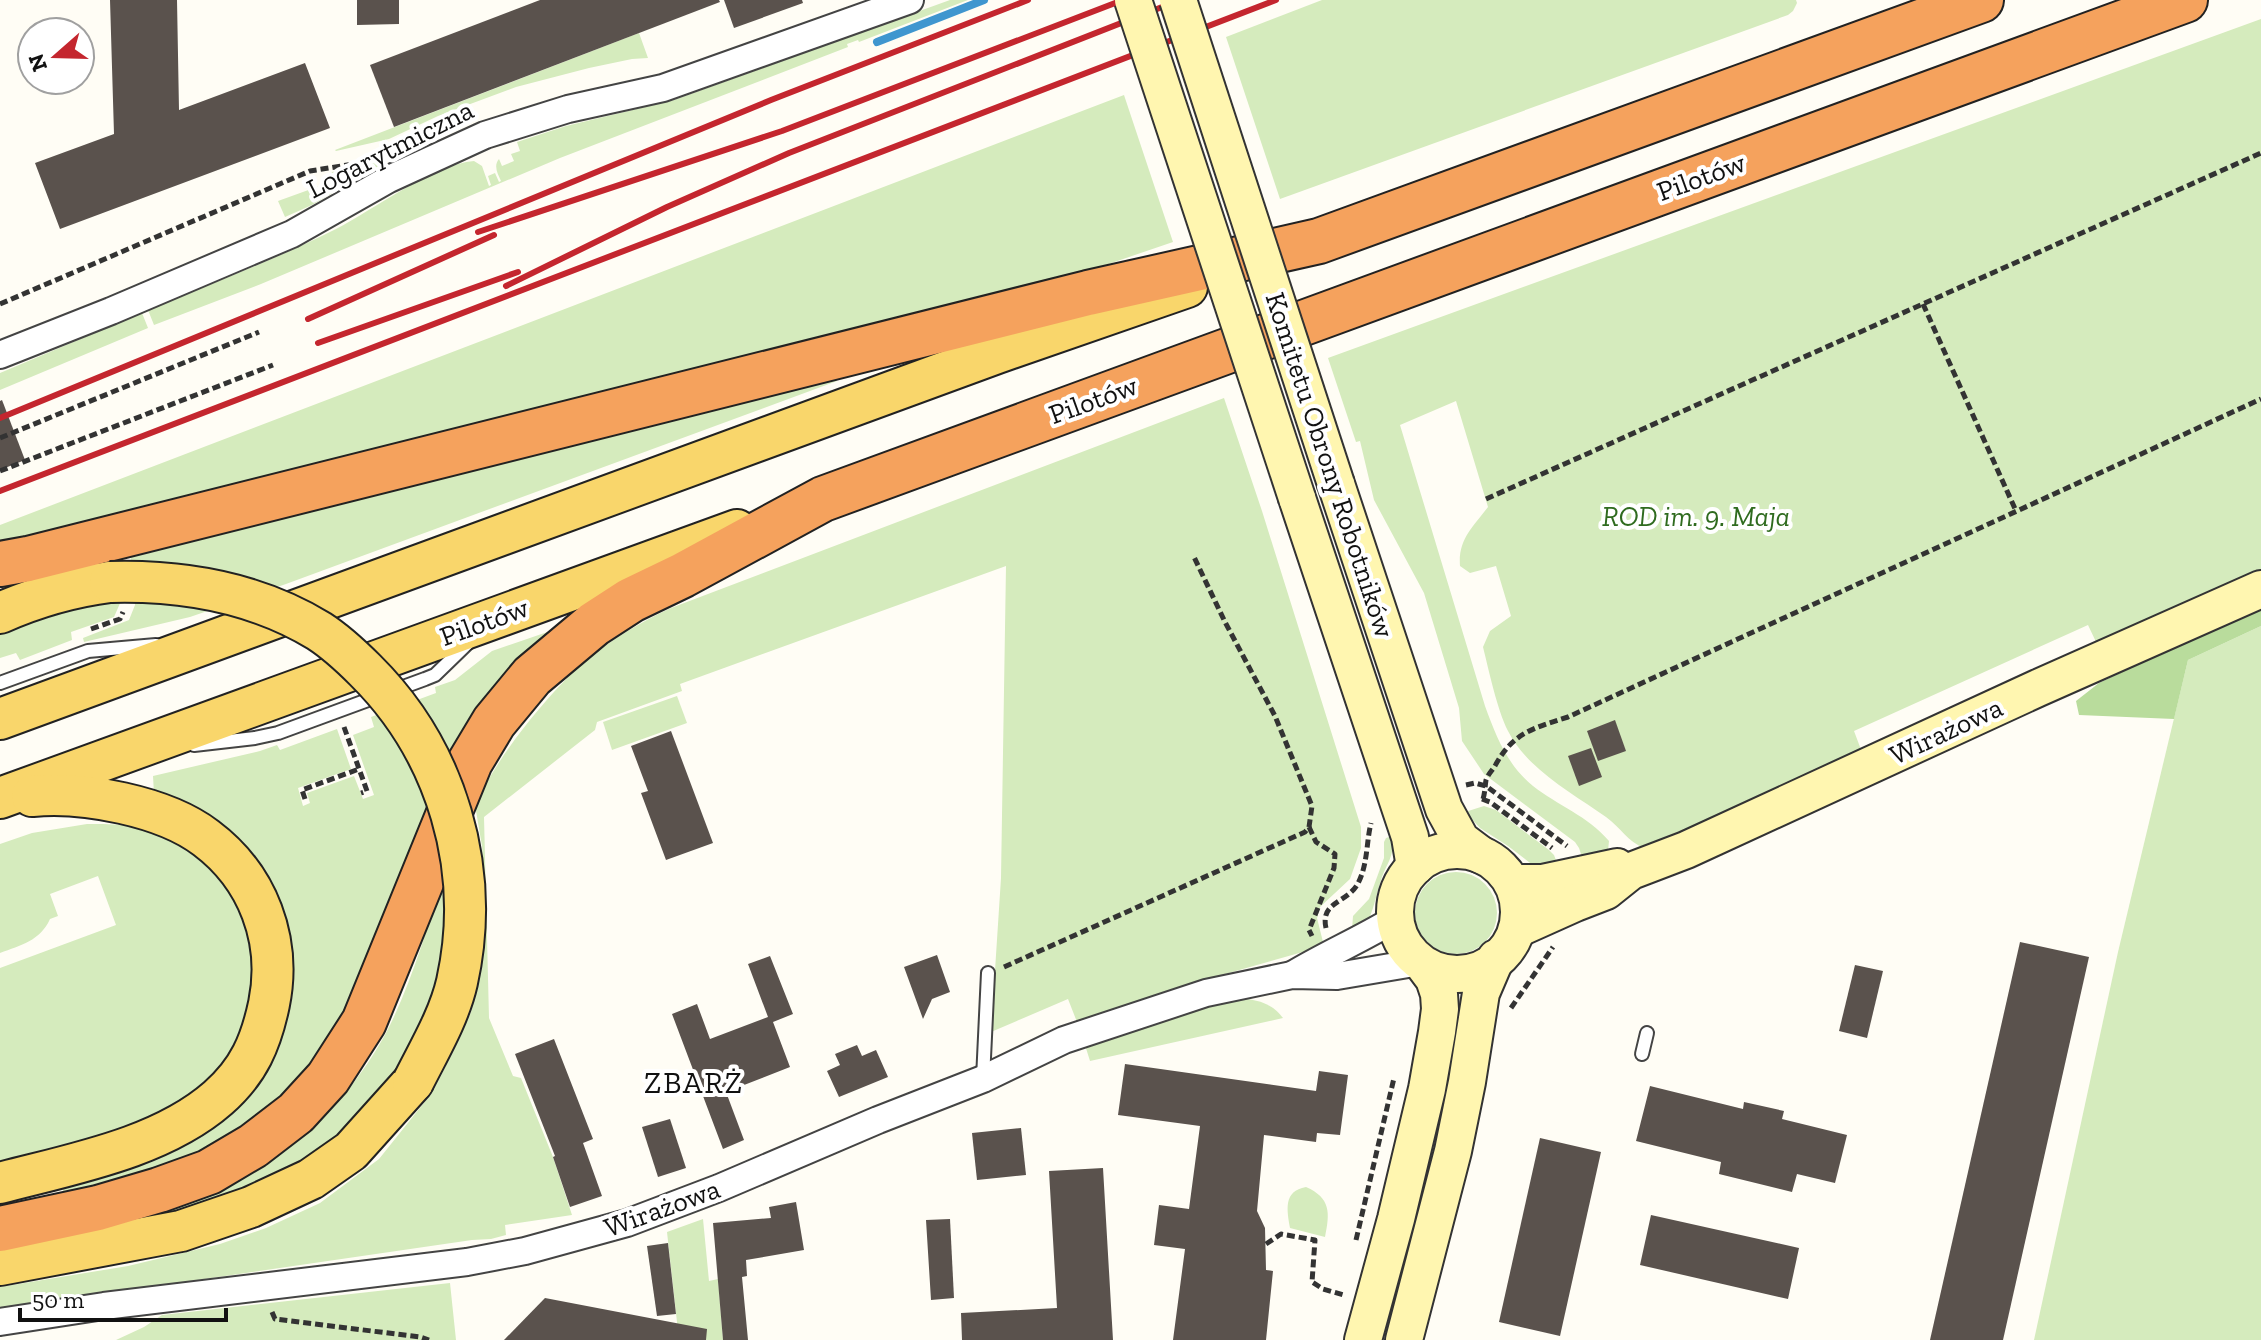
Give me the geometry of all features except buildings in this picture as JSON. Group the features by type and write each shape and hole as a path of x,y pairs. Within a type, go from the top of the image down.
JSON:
{"highway":[{"path":"0,564 1088,293 1319,241 1981,0"},
{"name":"Pilotów","path":"823,499 2185,0"},
{"path":"0,1229 98,1208 209,1172 253,1146 296,1113 328,1078 364,1022 470,762 494,722 532,676 594,624 631,600 823,499"}],"main road":[{"path":"0,719 997,353 1319,241"},
{"name":"Pilotów","path":"0,800 823,499"},
{"path":"0,613 61,590 110,582 146,581 202,587 261,603 321,632 360,665 402,712 423,743 451,809 464,879 465,915 456,985 440,1030 413,1082 351,1151 311,1179 251,1207 181,1231 0,1265"},
{"path":"0,800 72,796 122,803 181,823 205,837 231,860 255,894 271,939 272,986 263,1033 244,1070 218,1098 184,1122 130,1147 0,1183"}],"street":[{"name":"Logarytmiczna","path":"0,355 292,234 389,179 485,135 568,109 663,88 910,0"},
{"name":"Komitetu Obrony Robotników","path":"1133,0 1410,837 1415,867"},
{"name":"Komitetu Obrony Robotników","path":"1178,0 1444,809 1461,840 1481,855"},
{"name":"Wirażowa","path":"1517,929 1606,891 1631,871 1714,838 2261,589"},
{"path":"1363,1340 1427,1089 1440,1009 1434,979 1397,935 1393,920 1395,897 1415,867 1430,857 1463,851 1497,863 1513,883 1518,896 1517,929 1506,949 1484,966 1456,972 1423,964"},
{"name":"Wirażowa","path":"1513,883 1542,883 1616,866 1631,871"},
{"name":"Wirażowa","path":"1292,975 1393,920"},
{"path":"1404,1340 1453,1151 1481,993 1496,958"},
{"name":"Wirażowa","path":"0,1322 104,1306 467,1262 525,1251 627,1223 983,1079 1078,1035 1206,993 1292,975 1337,976 1423,964"}],"lane":[{"path":"0,683 88,651 215,640"},
{"path":"983,1079 992,972"},
{"path":"1642,1054 1647,1033"}],"path":[{"path":"1486,499 2261,153"},
{"path":"1923,304 2016,511"},
{"path":"0,438 259,332"},
{"path":"0,471 273,365"},
{"path":"1558,853 1490,802 1480,799 1487,777 1514,740 2261,399"},
{"path":"992,972 1305,832 1309,827 1312,806 1275,716 1194,557"},
{"path":"343,723 367,791 361,793"},
{"path":"305,799 302,790 359,769"},
{"path":"1463,786 1475,783 1486,786 1572,851"},
{"path":"1332,951 1324,918 1326,911 1356,886 1365,860 1373,814"},
{"path":"1309,827 1316,842 1335,854 1334,868 1309,930"},
{"path":"1508,1018 1512,1007 1557,943"},
{"path":"1356,1243 1356,1232 1396,1071"},
{"path":"1266,1244 1281,1234 1315,1240 1312,1282 1344,1295"},
{"path":"260,1287 275,1319 429,1340"}],"green space":[{"path":"950,0 968,0 847,44 848,47 560,158 261,284 154,325 148,310 313,240 441,170 474,161 482,166 489,186 488,176 495,173 501,181 496,167 499,159 502,166 514,161 511,154 520,151 517,142 566,126 674,100"},
{"path":"1322,0 1796,0 1797,3 1788,15 1280,199 1226,37"},
{"name":"ROD im. 9. Maja","path":"2261,19 2261,571 2097,644 2088,625 1854,731 1863,755 1644,848 1538,769 1516,745 1504,722 1483,647 1490,631 1511,616 1496,566 1470,573 1460,566 1464,541 1488,507 1456,401 1400,425 1485,706 1498,739 1516,769 1533,786 1601,832 1609,841 1608,851 1584,863 1575,842 1484,774 1462,741 1459,708 1424,593 1374,500 1360,441 1356,442 1328,358"},
{"path":"639,33 648,58 589,68 516,87 438,116 389,139 335,150"},
{"path":"1124,95 1173,242 1085,272 836,376 837,381 190,617 84,642 83,638 129,620 135,605 129,540 0,576 0,525"},
{"path":"381,161 382,164 312,205 285,217 278,201 325,184 332,172"},
{"path":"142,313 148,328 0,390 0,373"},
{"path":"1224,398 1361,827 1361,848 1350,879 1320,907 1317,918 1324,946 1172,989 1077,1022 1068,999 991,1032 1001,878 1006,566 680,684 682,691 597,722 595,730 484,817 489,1018 513,1076 521,1078 553,1157 572,1215 505,1225 506,1235 491,1239 0,1309 0,1287 128,1266 220,1244 266,1228 320,1203 379,1159 431,1094 471,1012 480,976 485,914 482,846 475,805 506,752 532,718 573,672 606,645 671,608"},
{"path":"121,601 114,617 71,632 72,640 20,660 16,653 0,658 0,634 9,629 77,607"},
{"path":"2261,606 2261,626 2188,660 2174,719 2079,715 2076,701 2099,683"},
{"path":"2261,626 2261,1340 2034,1340 2118,952 2188,660"},
{"path":"562,627 367,975 308,1073 242,1132 187,1160 64,1197 62,1182 279,1040 290,1005 292,967 288,933 154,794 153,776 277,745 280,750 337,729 351,769 298,788 303,806 310,803 307,793 354,776 363,799 374,795 353,735 374,727 371,717 436,693 435,687 455,680 492,651"},
{"path":"677,696 687,723 612,750 603,722"},
{"path":"1484,806 1496,810 1549,850 1557,863 1534,866 1480,828 1465,812"},
{"path":"87,824 151,829 186,846 213,868 234,895 249,927 255,951 253,1001 238,1040 224,1064 172,1106 117,1132 0,1166 0,968 116,925 98,876 50,894 58,916 50,919 35,937 0,953 0,844 32,833"},
{"path":"1392,836 1391,854 1369,919 1366,925 1352,930 1353,916 1369,899 1384,858 1384,842"},
{"path":"450,870 441,991 397,1071 347,1128 288,1171 208,1206 125,1227 122,1219 206,1196 268,1163 314,1126 334,1105 354,1083 386,1033 411,975 445,874"},
{"path":"1456,872 1472,876 1485,884 1493,897 1497,913 1493,929 1485,942 1472,950 1456,954 1440,950 1427,942 1419,929 1415,913 1419,897 1427,884 1440,876"},
{"path":"1247,999 1267,1004 1283,1018 1090,1061 1085,1045 1204,1007"},
{"path":"1306,1187 1320,1196 1327,1207 1325,1237 1290,1228 1288,1202 1293,1193"},
{"path":"703,1219 709,1281 718,1279 723,1340 679,1340 667,1232"},
{"path":"450,1283 456,1340 116,1340 162,1315"}],"waterway":[{"path":"877,42 984,0"}],"railway":[{"path":"0,418 771,100 1028,0"},
{"path":"478,232 782,131 1123,0"},
{"path":"506,286 667,207 789,153 1180,0"},
{"path":"0,491 1276,0"},
{"path":"308,319 494,235"},
{"path":"318,343 518,272"}],"district":[{"name":"ZBARŻ","path":"694,1083"}]}
